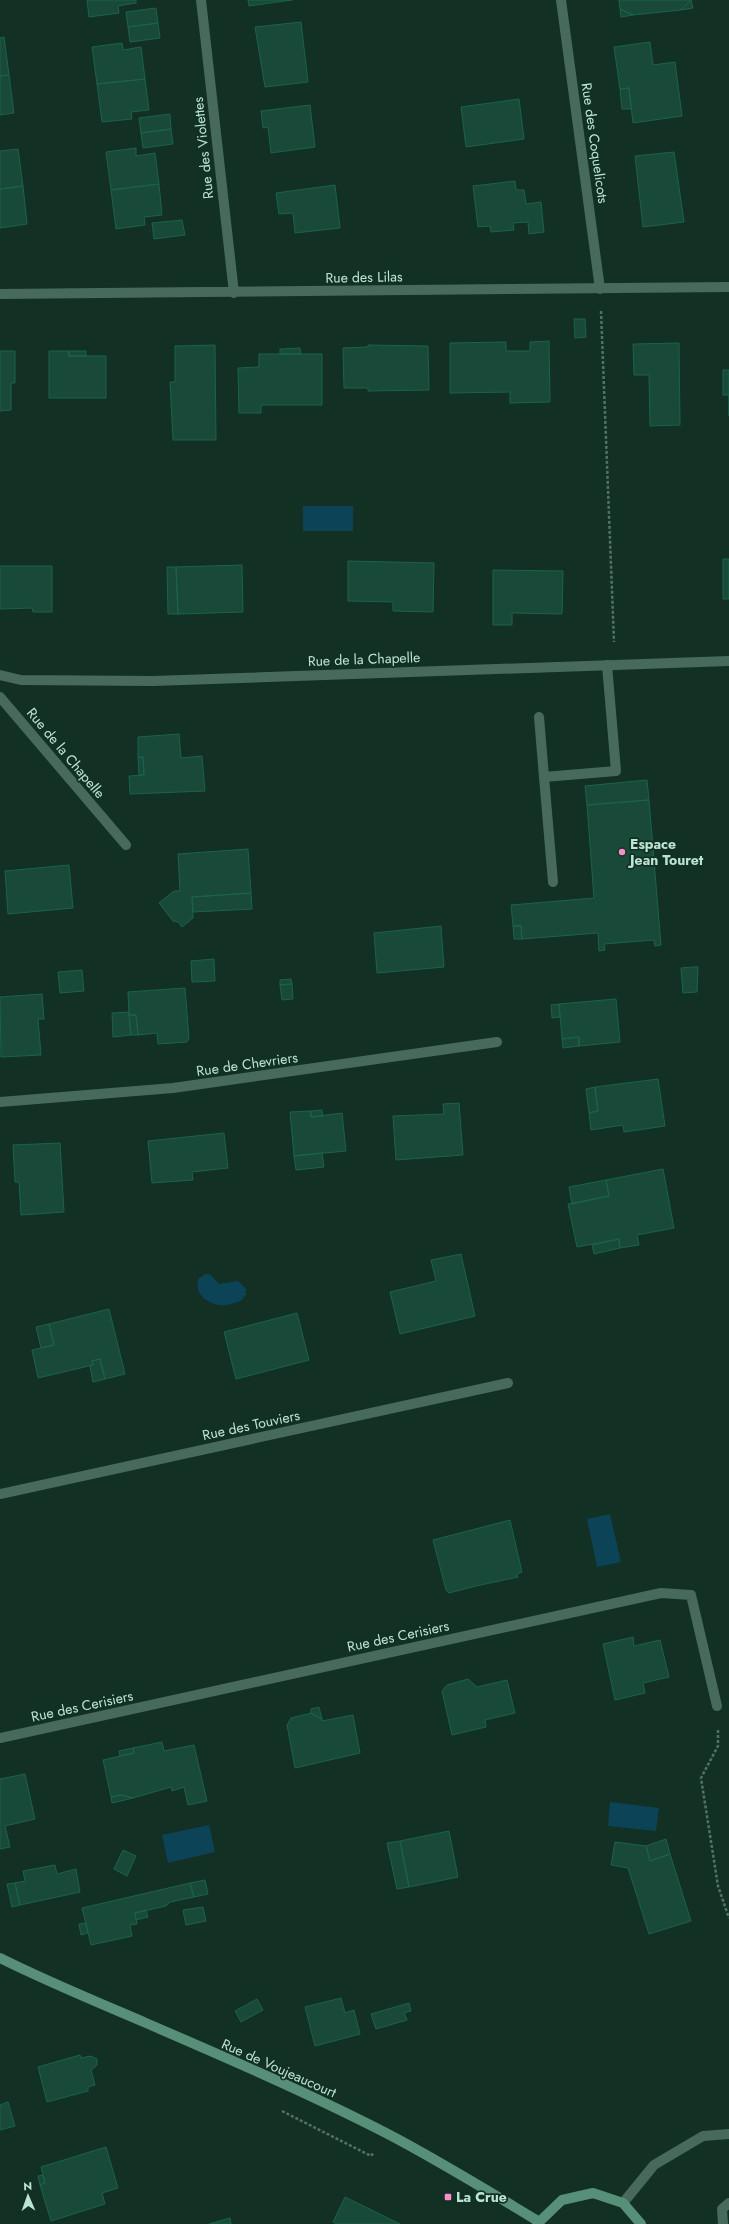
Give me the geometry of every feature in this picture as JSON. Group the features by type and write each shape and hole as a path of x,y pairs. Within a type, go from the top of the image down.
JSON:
{"main road":[{"name":"Rue de Voujeaucourt","path":"0,1958 48,1982 239,2064 386,2133 454,2170 537,2222"},
{"path":"537,2222 562,2200 593,2193 623,2203 641,2224"}],"street":[{"name":"Rue des Violettes","path":"201,0 234,293"},
{"name":"Rue des Coquelicots","path":"561,0 600,289"},
{"name":"Rue des Lilas","path":"0,294 234,293 729,287"},
{"name":"Rue de la Chapelle","path":"0,675 21,680 153,681 729,661"},
{"path":"544,777 616,771 611,665"},
{"name":"Rue de la Chapelle","path":"0,697 126,845"},
{"path":"539,718 553,882"},
{"name":"Rue de Chevriers","path":"0,1102 173,1088 497,1042"},
{"name":"Rue des Touviers","path":"0,1494 508,1383"},
{"name":"Rue des Cerisiers","path":"0,1738 661,1593 691,1595 717,1706"},
{"path":"623,2203 654,2165 703,2136 729,2134"},
{"path":"722,2224 722,2209 729,2202"}],"path":[{"path":"600,289 611,665"},
{"path":"717,1706 718,1746 701,1778 718,1886 729,1918"}],"water":[{"path":"303,506 353,506 353,531 303,531"},
{"path":"206,1274 211,1275 219,1284 238,1281 246,1289 246,1294 242,1300 228,1305 220,1305 210,1302 202,1296 198,1288 199,1278"},
{"path":"610,1514 621,1562 597,1567 587,1519"},
{"path":"610,1802 659,1808 656,1831 608,1826"},
{"path":"209,1825 215,1852 168,1863 162,1835"}],"building":[{"path":"87,0 136,0 136,3 118,6 119,13 89,17"},
{"path":"248,0 292,0 249,6"},
{"path":"619,0 691,0 681,10 633,15 620,9"},
{"path":"691,0 693,8 681,10"},
{"path":"156,8 158,23 128,27 126,12"},
{"path":"620,9 633,15 621,17"},
{"path":"301,22 308,82 265,87 255,27"},
{"path":"158,23 160,38 130,42 128,27"},
{"path":"4,37 9,75 0,76 0,38"},
{"path":"650,42 653,65 675,62 682,116 633,123 629,88 620,89 614,47"},
{"path":"122,43 123,50 141,47 145,79 97,84 92,47"},
{"path":"9,75 14,113 0,115 0,76"},
{"path":"145,79 149,110 131,112 132,119 102,122 97,84"},
{"path":"629,88 631,109 622,109 620,89"},
{"path":"519,99 524,139 466,147 461,107"},
{"path":"310,105 315,147 271,153 268,127 263,128 261,111"},
{"path":"170,114 171,129 141,133 139,118"},
{"path":"171,129 173,144 143,148 141,133"},
{"path":"136,148 136,156 155,153 159,184 111,190 106,152"},
{"path":"18,149 23,186 0,189 0,151"},
{"path":"674,152 684,222 643,227 635,156"},
{"path":"515,181 516,190 524,190 526,204 541,202 544,232 529,234 528,222 513,223 514,230 491,232 490,226 478,227 473,186"},
{"path":"159,184 162,215 144,217 145,225 116,229 111,190"},
{"path":"335,185 340,228 295,233 293,213 279,214 276,193"},
{"path":"23,186 27,224 0,228 0,189"},
{"path":"182,220 185,235 154,239 152,223"},
{"path":"574,319 585,319 586,337 575,338"},
{"path":"549,341 550,402 510,403 510,392 450,393 450,343 506,342 506,351 530,351 530,342"},
{"path":"679,343 680,425 650,426 649,375 634,375 633,344"},
{"path":"215,345 216,440 173,440 170,382 175,382 175,346"},
{"path":"368,345 428,346 429,390 368,391 368,388 344,388 343,348 368,347"},
{"path":"300,348 301,354 280,354 280,349"},
{"path":"0,351 15,351 15,383 11,383 11,410 0,411"},
{"path":"49,351 69,351 69,356 106,356 106,398 49,398"},
{"path":"69,351 86,351 86,356 69,356"},
{"path":"259,354 322,354 322,405 261,405 261,413 239,413 238,368 259,367"},
{"path":"723,370 729,370 729,395 723,395"},
{"path":"723,559 729,559 729,599 723,599"},
{"path":"348,561 434,563 433,612 393,611 393,602 348,601"},
{"path":"242,565 243,612 178,614 176,567"},
{"path":"0,566 52,566 52,612 33,612 32,608 0,609"},
{"path":"167,567 176,567 178,614 168,614"},
{"path":"493,570 563,571 562,614 512,613 512,625 493,625"},
{"path":"179,734 181,758 202,756 205,791 130,794 129,776 144,775 143,757 138,757 138,737"},
{"path":"138,757 143,757 144,775 139,775"},
{"path":"647,780 649,800 587,805 585,786"},
{"name":"Espace Jean Touret","path":"649,800 661,945 655,946 654,940 604,944 605,950 599,951 598,933 522,939 521,926 513,926 511,905 594,898 587,805"},
{"path":"248,849 251,893 192,897 193,918 182,927 178,922 173,921 159,903 174,891 180,891 178,854"},
{"path":"69,865 73,908 8,914 5,871"},
{"path":"251,893 252,909 193,912 192,897"},
{"path":"441,926 444,967 377,973 374,933"},
{"path":"513,926 521,926 522,939 514,939"},
{"path":"214,959 215,981 192,982 191,961"},
{"path":"698,967 697,992 683,993 681,968"},
{"path":"82,970 84,991 60,993 58,972"},
{"path":"291,979 292,984 280,985 280,980"},
{"path":"292,984 293,999 282,1000 280,985"},
{"path":"185,988 189,1038 187,1042 158,1044 157,1033 138,1035 136,1015 129,1015 128,992"},
{"path":"42,994 44,1019 38,1019 41,1055 1,1057 0,997"},
{"path":"616,999 620,1042 579,1046 579,1037 562,1039 559,1004"},
{"path":"559,1004 560,1017 552,1018 551,1005"},
{"path":"129,1012 131,1035 113,1037 112,1013"},
{"path":"129,1015 136,1015 138,1035 131,1035"},
{"path":"579,1037 579,1046 563,1048 562,1039"},
{"path":"658,1079 665,1126 624,1132 623,1125 591,1130 589,1113 598,1111 595,1087"},
{"path":"595,1087 598,1111 589,1113 586,1089"},
{"path":"459,1103 463,1155 396,1160 393,1116 444,1114 443,1104"},
{"path":"322,1110 323,1116 311,1117 311,1111"},
{"path":"311,1111 311,1117 342,1113 346,1151 294,1156 290,1112"},
{"path":"224,1133 228,1168 192,1172 193,1180 152,1183 148,1141"},
{"path":"60,1143 64,1212 21,1215 19,1182 15,1182 13,1145"},
{"path":"322,1153 324,1167 296,1170 294,1156"},
{"path":"663,1169 674,1228 637,1235 639,1245 620,1248 619,1239 577,1247 568,1204 609,1196 606,1180"},
{"path":"606,1180 609,1196 572,1204 569,1187"},
{"path":"619,1239 620,1248 594,1254 592,1245"},
{"path":"461,1254 475,1316 400,1334 390,1292 436,1281 431,1260"},
{"path":"109,1309 125,1374 105,1379 100,1359 92,1361 93,1365 38,1378 32,1350 54,1345 49,1324"},
{"path":"297,1313 309,1360 236,1379 224,1332"},
{"path":"49,1324 54,1345 41,1348 36,1327"},
{"path":"100,1359 105,1379 93,1382 90,1366 93,1365 92,1361"},
{"path":"510,1520 522,1572 517,1574 518,1577 449,1593 446,1590 433,1540"},
{"path":"633,1637 634,1646 660,1640 669,1677 643,1683 645,1693 615,1700 603,1644"},
{"path":"468,1679 477,1687 507,1680 515,1713 485,1720 486,1727 452,1735 442,1691 447,1685"},
{"path":"319,1707 322,1719 311,1713 311,1709"},
{"path":"311,1713 322,1719 322,1721 353,1715 360,1753 295,1768 287,1725 291,1718"},
{"path":"162,1742 164,1751 194,1745 207,1801 188,1805 184,1787 172,1791 171,1787 133,1798 121,1795 111,1797 103,1760 134,1753 133,1748"},
{"path":"133,1748 134,1753 120,1756 119,1751"},
{"path":"25,1774 35,1819 5,1826 10,1847 0,1849 0,1779"},
{"path":"121,1795 133,1798 112,1803 111,1797"},
{"path":"449,1831 458,1877 409,1887 400,1841"},
{"path":"666,1839 670,1854 650,1861 646,1846"},
{"path":"400,1841 409,1887 397,1889 387,1843"},
{"path":"615,1842 646,1846 650,1861 670,1854 691,1921 649,1934 628,1868 611,1865"},
{"path":"123,1850 136,1856 127,1876 114,1869"},
{"path":"55,1865 57,1874 76,1869 80,1892 20,1905 15,1883 25,1881 23,1871"},
{"path":"205,1880 208,1894 194,1897 190,1883"},
{"path":"15,1883 20,1905 12,1907 7,1884"},
{"path":"190,1883 194,1897 170,1902 166,1906 135,1913 137,1924 130,1925 132,1936 91,1945 82,1908"},
{"path":"203,1907 206,1921 186,1925 183,1910"},
{"path":"146,1910 148,1917 136,1920 135,1913"},
{"path":"86,1923 88,1933 81,1935 79,1924"},
{"path":"341,1998 345,2013 354,2010 360,2034 315,2046 305,2007"},
{"path":"257,1999 263,2010 241,2022 235,2011"},
{"path":"409,2003 411,2011 404,2013 407,2020 376,2029 371,2014"},
{"path":"80,2055 81,2058 91,2056 97,2059 97,2065 91,2070 95,2085 88,2087 88,2091 47,2102 38,2067"},
{"path":"8,2102 15,2126 0,2130 0,2105"},
{"path":"106,2147 118,2188 102,2193 105,2204 51,2221 40,2185 45,2183 41,2167"},
{"path":"43,2175 45,2183 40,2185 38,2176"},
{"path":"345,2197 400,2224 337,2224 333,2222"},
{"path":"230,2218 231,2224 209,2224"}],"place":[{"name":"Espace Jean Touret","path":"622,852"},
{"name":"La Crue","path":"448,2197"}]}
